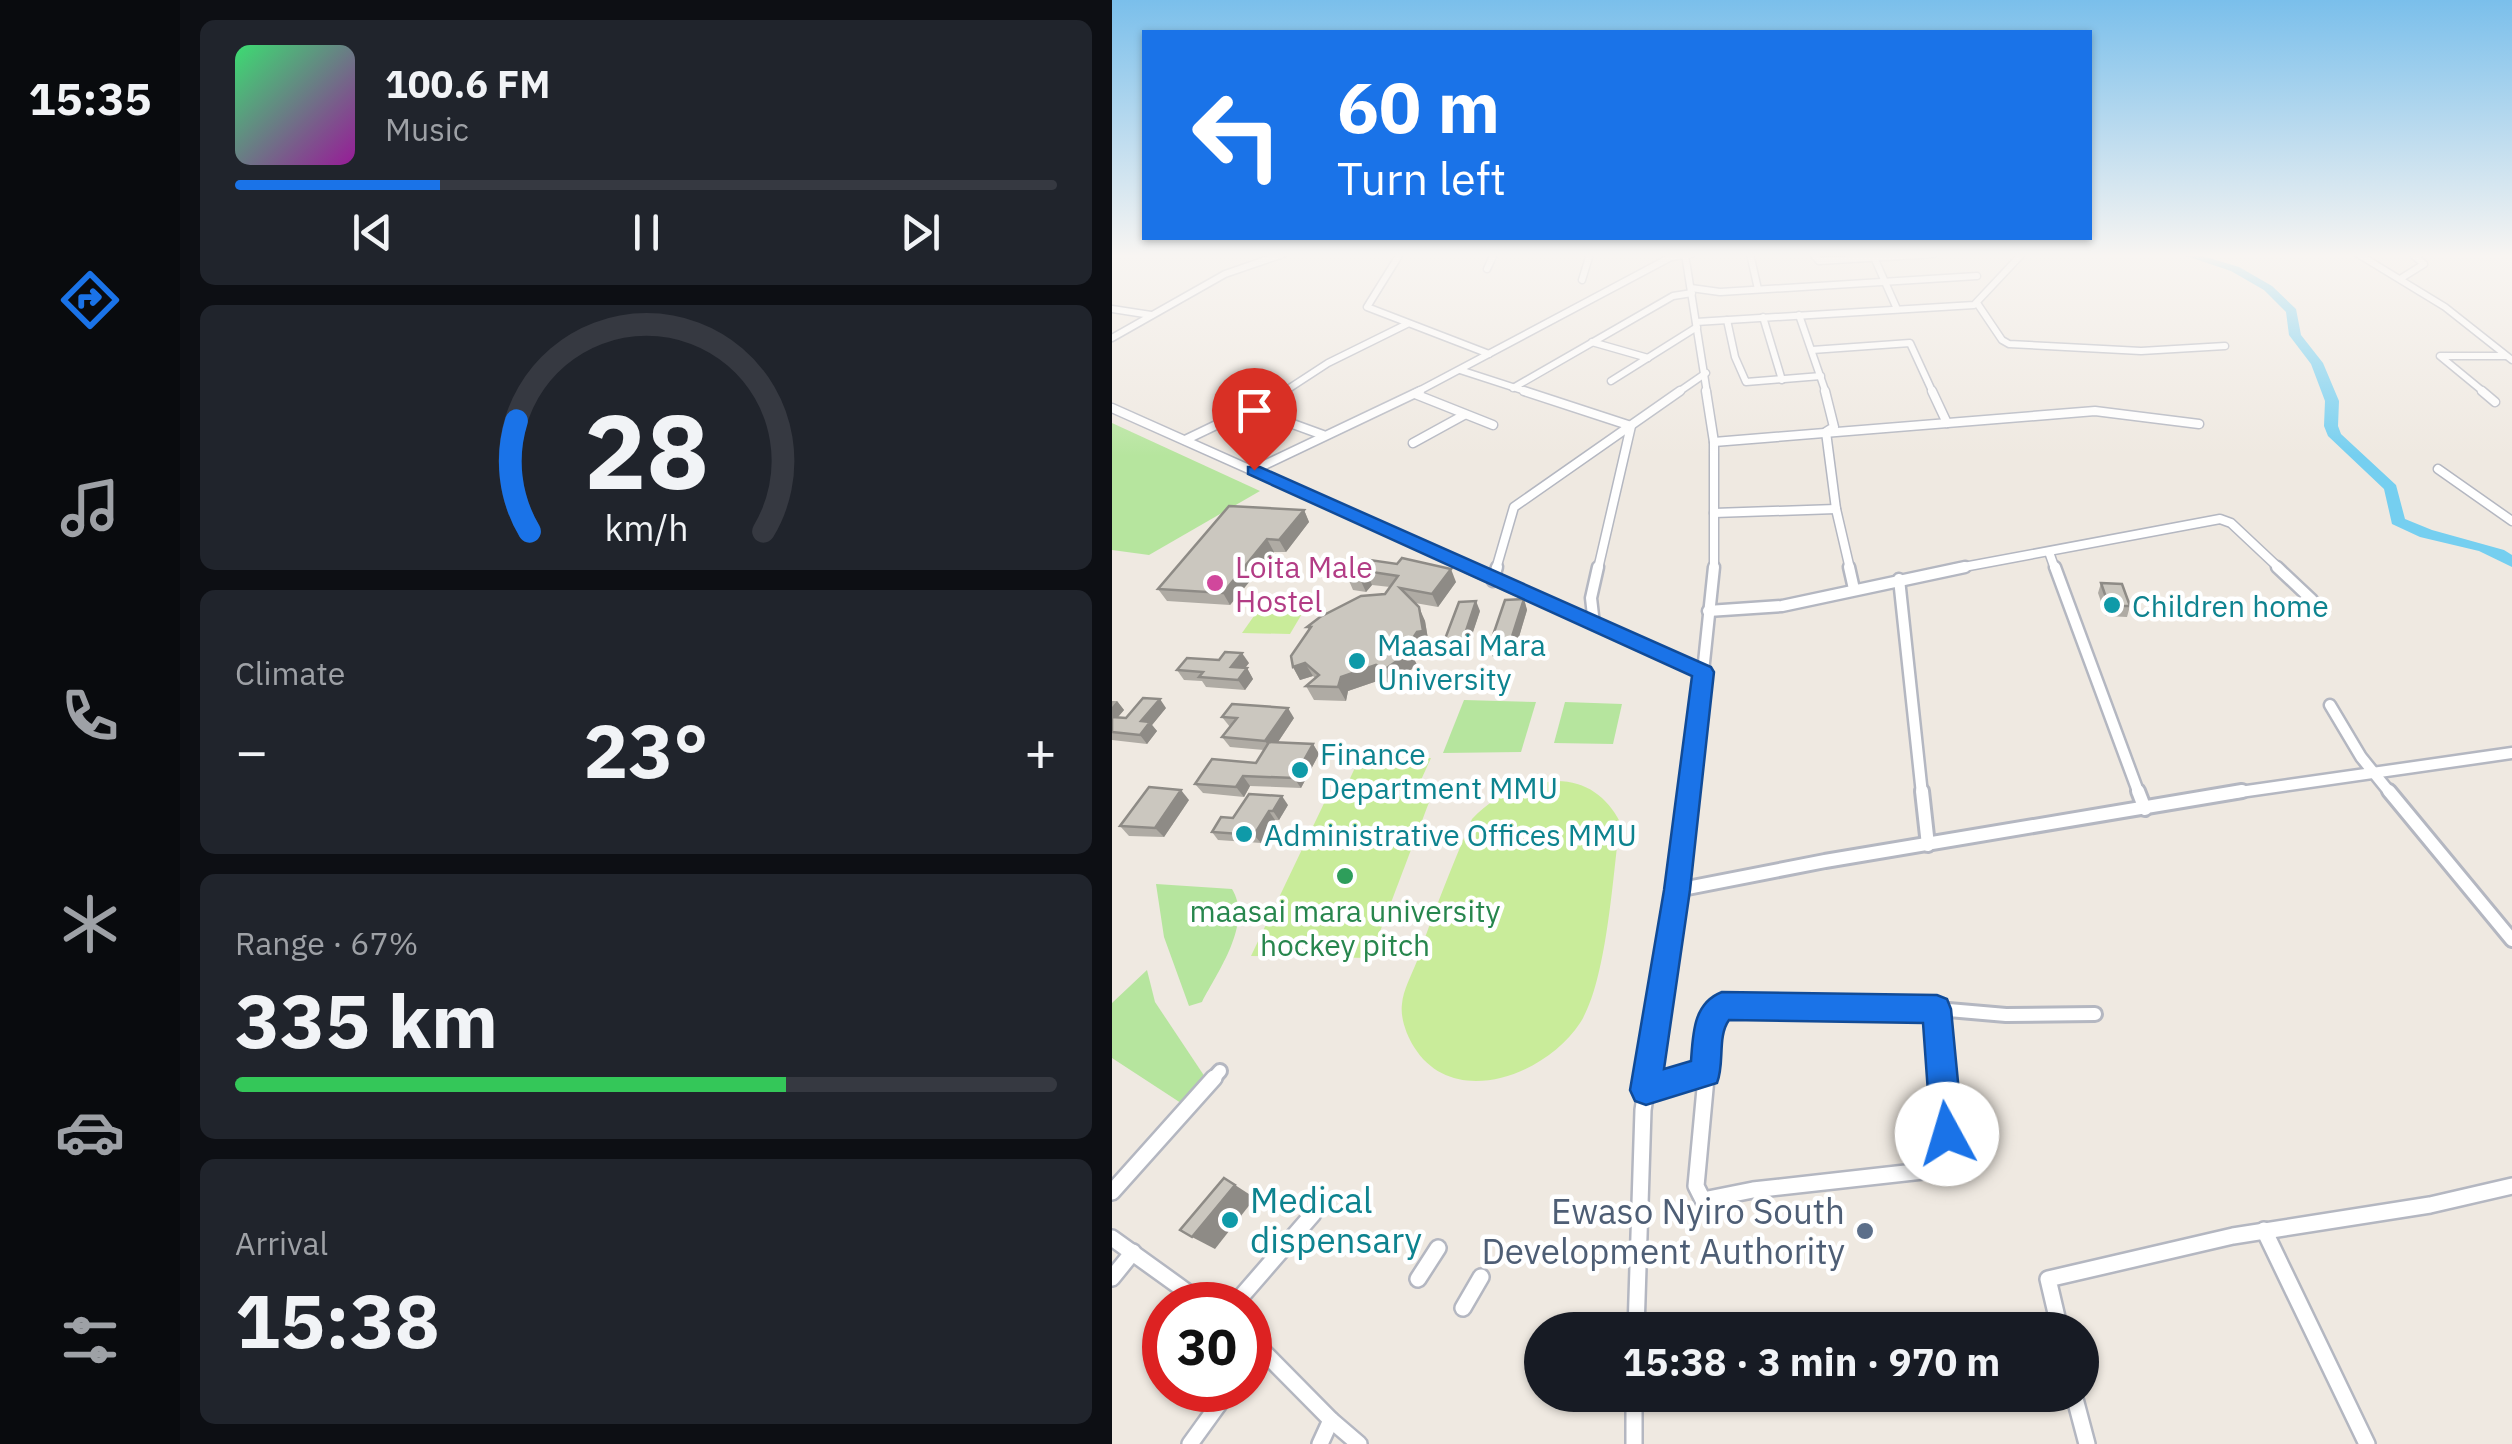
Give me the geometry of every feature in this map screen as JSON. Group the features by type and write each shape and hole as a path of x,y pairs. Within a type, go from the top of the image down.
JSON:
{"street":[{"path":"1112,338 1141,321"},
{"path":"1402,321 1489,354"},
{"path":"1254,470 1415,394 1550,321"},
{"path":"1513,388 1628,321"},
{"path":"1637,1312 1646,1090 1677,890 1714,556 1714,442 1696,321"},
{"path":"1611,381 1696,325 1718,321"},
{"path":"1727,321 1746,382 1821,376"},
{"path":"1764,321 1782,380"},
{"path":"1802,321 1835,424 1826,432"},
{"path":"1989,321 2002,340 2010,344 2141,350 2225,346"},
{"path":"2464,321 2509,358"},
{"path":"1185,440 1408,324"},
{"path":"1592,342 1648,358"},
{"path":"1812,350 1910,343 1948,424"},
{"path":"2495,402 2440,356 2509,358"},
{"path":"1460,370 1631,426"},
{"path":"1492,580 1514,507 1706,373"},
{"path":"1415,394 1493,425"},
{"path":"1112,408 1703,672"},
{"path":"1248,408 1323,435"},
{"path":"1714,442 2107,410 2198,424"},
{"path":"1413,443 1464,415"},
{"path":"1594,624 1592,598 1631,426"},
{"path":"1826,432 1836,509 1854,589"},
{"path":"2438,469 2512,521"},
{"path":"1714,513 1836,509"},
{"path":"1708,611 1782,606 1900,579 2223,519 2262,550 2312,600"},
{"path":"2049,552 2145,809"},
{"path":"1900,579 1928,844"},
{"path":"2330,705 2375,774 2512,940"},
{"path":"1677,890 1928,844 2512,753"},
{"path":"1937,1009 1936,1034 1950,1168 1753,1190 1703,1200 1696,1186 1709,1024 1722,1006 1937,1009 2006,1015 2095,1014"},
{"path":"1112,1192 1220,1071"},
{"path":"1646,1090 1706,1072"},
{"path":"2056,1312 2048,1279 2264,1230 2430,1204 2512,1186"},
{"path":"1254,1282 1312,1214"},
{"path":"2264,1230 2367,1444"},
{"path":"1112,1238 1174,1282"},
{"path":"1418,1279 1438,1248"},
{"path":"1112,1278 1133,1252"},
{"path":"1462,1308 1481,1278"},
{"path":"1272,1367 1358,1444"},
{"path":"1190,1444 1214,1412"},
{"path":"1634,1412 1634,1444"},
{"path":"2078,1412 2086,1444"},
{"path":"1320,1444 1330,1420"}],"green space":[{"path":"1112,423 1260,491 1149,555 1112,550"},
{"path":"1261,606 1306,607 1290,634 1242,633"},
{"path":"1464,700 1536,702 1521,752 1443,753"},
{"path":"1565,702 1622,704 1613,744 1554,743"},
{"path":"1361,755 1431,758 1416,791 1345,789"},
{"path":"1557,781 1594,792 1620,822 1608,926 1589,1005 1565,1041 1524,1070 1475,1081 1452,1077 1431,1066 1411,1043 1402,1015 1406,988 1472,819 1511,792"},
{"name":"maasai mara university hockey pitch","path":"1328,795 1431,797 1370,958 1251,956"},
{"path":"1156,884 1232,889 1237,902 1236,932 1202,1002 1189,1006 1164,937"},
{"path":"1147,970 1155,1002 1207,1080 1184,1105 1112,1058 1112,1003"}],"building":[{"path":"1229,506 1304,510 1279,540 1267,539 1223,593 1158,589"},
{"path":"1402,558 1451,569 1432,594 1400,588 1419,607 1423,631 1417,632 1405,650 1411,651 1384,670 1376,665 1341,677 1338,687 1306,686 1319,675 1305,663 1293,667 1291,656 1311,627 1307,627 1361,596 1385,594 1398,576 1366,571 1360,579 1347,576 1363,559 1397,564"},
{"path":"2101,583 2122,584 2130,606 2109,606"},
{"path":"1524,599 1509,646 1489,647 1505,600"},
{"path":"1476,601 1461,646 1442,647 1459,602"},
{"path":"1225,652 1242,653 1231,667 1247,668 1238,680 1199,677 1203,672 1177,670 1187,658 1219,660"},
{"path":"1143,698 1160,699 1141,721 1150,722 1140,735 1112,732 1112,717 1126,718"},
{"path":"1232,704 1288,708 1265,741 1222,737 1237,718 1222,717"},
{"path":"1269,742 1313,744 1294,778 1243,776 1236,787 1195,784 1212,759 1256,763"},
{"path":"1149,787 1181,790 1155,828 1120,826"},
{"path":"1249,794 1282,796 1254,835 1212,832 1221,817 1233,818"},
{"path":"1224,1178 1235,1185 1192,1237 1180,1230"}],"waterway":[{"path":"2293,321 2295,335 2317,363 2332,401 2331,426 2335,436 2391,488 2398,521 2426,533 2484,548 2512,562"}],"place":[{"name":"Loita Male Hostel","path":"1215,583"},
{"name":"Children home","path":"2112,605"},
{"name":"Maasai Mara University","path":"1357,661"},
{"name":"Finance Department MMU","path":"1300,770"},
{"name":"Administrative Offices MMU","path":"1244,834"},
{"name":"maasai mara university hockey pitch","path":"1345,876"},
{"name":"Medical dispensary","path":"1230,1220"},
{"name":"Ewaso Nyiro South Development Authority","path":"1865,1231"}],"route":[{"path":"1254,470 1703,672 1677,890 1646,1090 1706,1072 1709,1024 1722,1006 1937,1009 1947,1134"}]}
